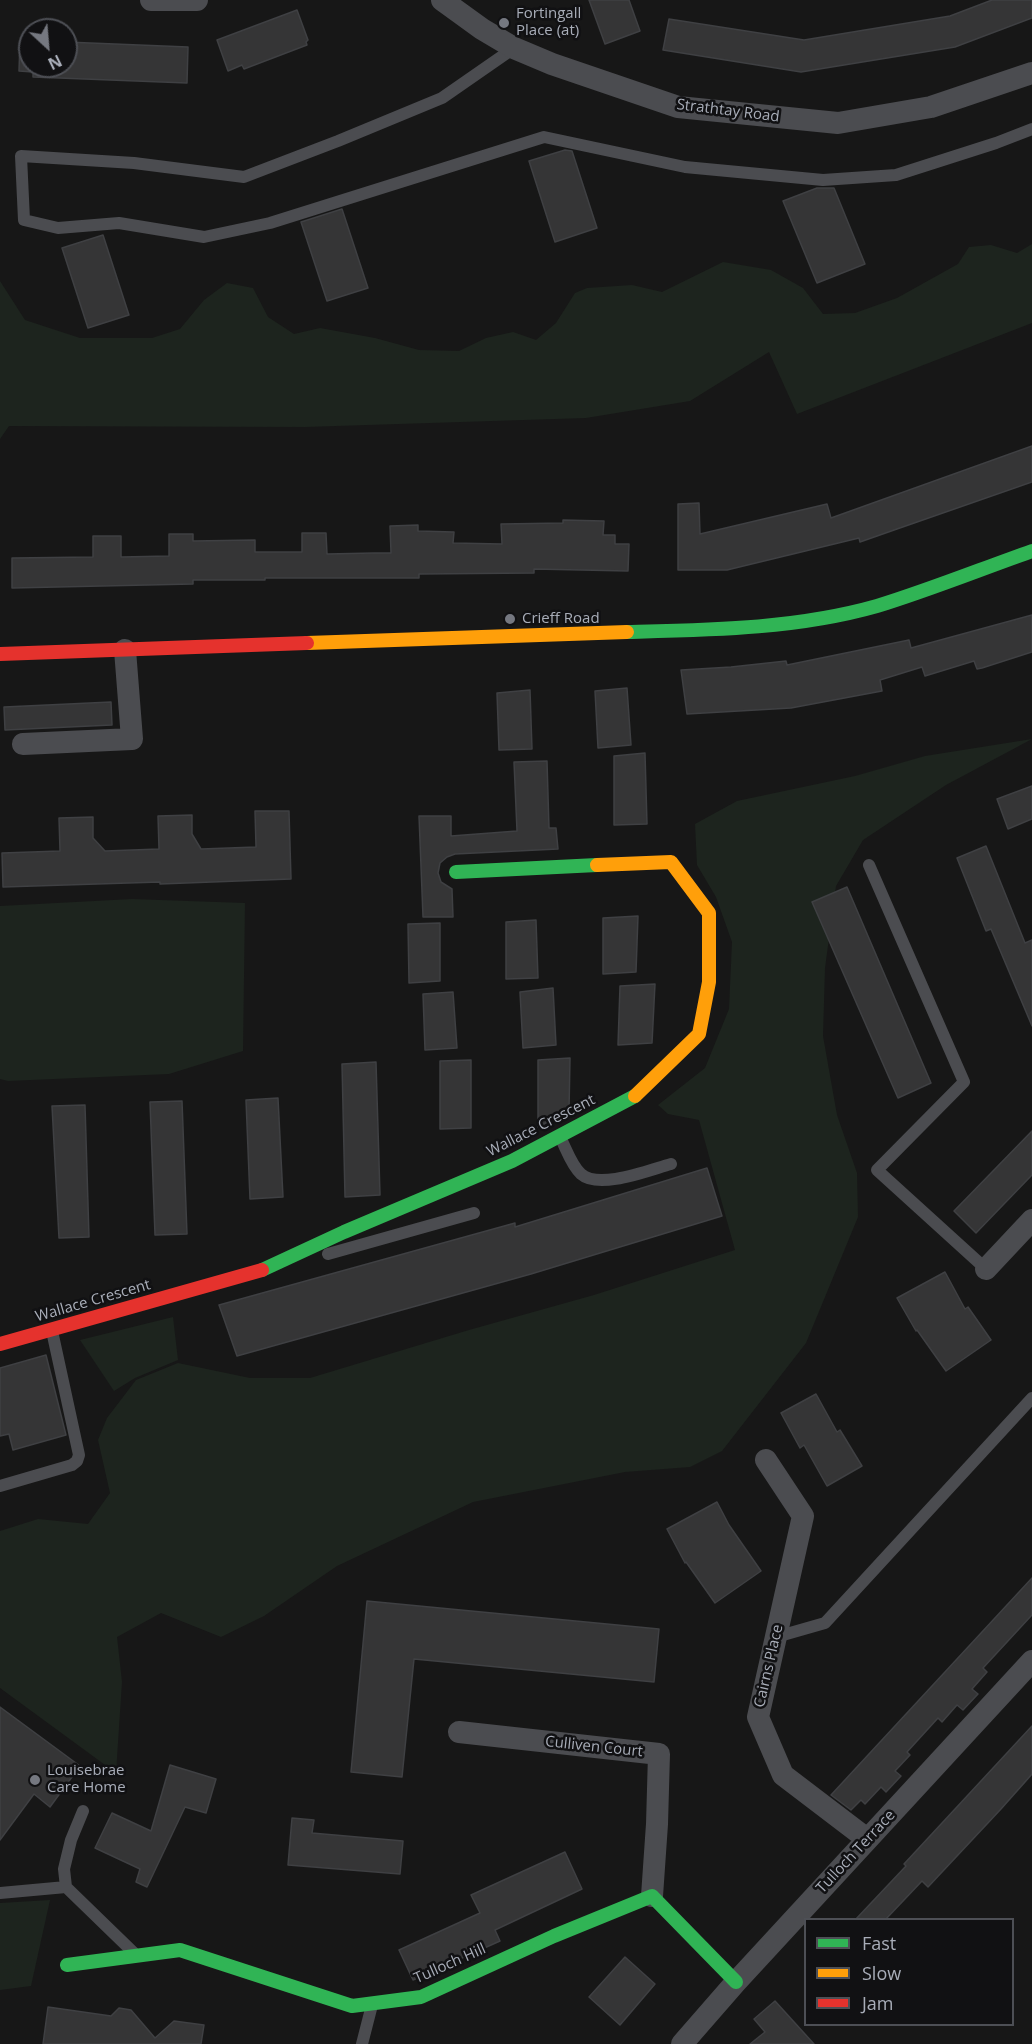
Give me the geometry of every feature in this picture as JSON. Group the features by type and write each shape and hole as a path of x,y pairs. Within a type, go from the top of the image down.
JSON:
{"street":[{"path":"151,0 197,0"},
{"name":"Strathtay Road","path":"442,0 482,29 514,48 678,107 838,123 931,107 1032,73"},
{"path":"0,654 728,629 810,620 876,606 1032,551"},
{"path":"24,744 132,739 125,650"},
{"name":"Wallace Crescent","path":"0,1344 262,1270 344,1232 512,1161 639,1094 699,1034 709,982 709,913 671,862 456,872"},
{"path":"986,1269 1032,1220"},
{"name":"Cairns Place","path":"766,1460 803,1516 758,1717 783,1775 867,1839"},
{"name":"Tulloch Terrace","path":"682,2044 736,1982 1032,1661"},
{"name":"Culliven Court","path":"459,1732 659,1754 652,1896"},
{"path":"652,1896 736,1982"},
{"name":"Tulloch Hill","path":"67,1965 180,1950 352,2006 421,1997 554,1936 652,1896"}],"lane":[{"path":"514,48 442,98 244,177 134,163 21,156 24,220 58,228 119,222 204,237 270,223 544,137 685,167 823,180 896,176 1032,129"},
{"path":"869,865 964,1082 877,1170 986,1269"},
{"path":"560,1136 575,1166 581,1174 591,1180 612,1180 671,1164"},
{"path":"262,1270 474,1213"},
{"path":"0,1486 72,1465 77,1461 79,1455 51,1330"},
{"path":"776,1637 825,1623 1032,1398"},
{"path":"83,1812 71,1840 64,1869 66,1887 136,1956"},
{"path":"0,1893 66,1887"},
{"path":"362,2044 372,2003"}],"shaded area":[{"path":"1032,244 1032,323 797,414 769,352 690,401 586,418 305,427 9,426 0,439 0,281 25,320 80,338 152,338 180,329 204,300 227,283 253,288 268,317 294,334 320,328 375,338 419,350 459,351 486,338 513,332 536,340 556,323 575,293 587,288 632,285 662,292 723,262 771,270 803,288 823,314 855,313 897,298 958,264 969,247 991,245 1017,253"},
{"path":"1032,739 946,785 863,840 836,886 825,968 823,1036 837,1115 857,1173 858,1217 806,1343 722,1451 690,1467 625,1472 473,1502 337,1566 264,1616 221,1637 161,1613 117,1637 122,1682 116,1773 0,1688 0,1531 38,1519 88,1524 110,1493 98,1440 107,1418 136,1380 178,1363 250,1378 310,1378 594,1295 735,1250 699,1120 668,1114 658,1105 705,1068 729,1009 732,942 716,897 697,865 695,824 737,801 855,776 925,756"},
{"path":"132,899 245,903 243,1051 169,1074 8,1081 0,1079 0,906"},
{"path":"173,1317 178,1360 135,1378 114,1391 80,1340"},
{"path":"50,1900 31,1986 0,1990 0,1903"}],"building":[{"path":"589,0 629,0 640,31 605,44"},
{"path":"992,0 1032,0 1032,18 955,47 801,72 663,50 669,19 804,40 950,16"},
{"path":"297,10 308,40 307,45 244,69 242,65 228,71 217,40"},
{"path":"78,42 188,47 187,83 59,78 78,78"},
{"path":"565,150 572,151 597,228 555,242 529,161"},
{"path":"817,188 834,188 865,264 817,283 783,201"},
{"path":"342,209 368,288 327,301 301,222"},
{"path":"103,235 129,315 88,328 62,248"},
{"path":"1032,446 1032,482 860,542 859,538 727,570 678,570 678,504 699,503 700,534 827,504 831,518"},
{"path":"563,520 604,521 603,535 615,535 615,544 629,544 628,571 534,569 534,573 419,574 419,578 265,578 265,580 193,580 193,584 12,588 12,558 93,557 93,536 121,536 121,557 169,556 169,534 193,534 193,541 255,540 255,552 302,552 302,533 326,533 327,554 391,553 390,526 418,525 418,531 454,532 453,543 502,544 501,524 563,523"},
{"path":"1032,615 1032,652 982,668 977,669 974,661 925,676 922,667 880,680 882,691 791,708 687,714 681,670 786,661 787,665 909,640 911,648"},
{"path":"627,688 631,745 598,748 595,691"},
{"path":"530,690 532,749 499,750 497,693"},
{"path":"111,702 112,725 5,730 4,707"},
{"path":"645,753 647,824 614,825 614,756"},
{"path":"547,761 549,828 556,828 558,849 455,854 447,857 440,863 438,873 441,882 452,889 453,917 423,917 419,816 451,816 451,836 517,831 514,762"},
{"path":"1032,786 1032,819 1008,829 997,799"},
{"path":"255,811 289,811 291,879 3,887 2,853 60,851 59,818 93,817 93,838 105,851 159,849 158,816 192,815 192,834 201,849 256,847"},
{"path":"986,846 1025,943 1032,940 1032,1026 991,929 986,931 957,858"},
{"path":"847,887 931,1083 898,1098 812,902"},
{"path":"638,916 636,972 603,974 603,918"},
{"path":"536,920 538,978 506,979 506,922"},
{"path":"440,923 440,981 409,983 408,924"},
{"path":"655,984 652,1043 618,1045 620,986"},
{"path":"553,988 556,1045 523,1048 520,992"},
{"path":"453,992 457,1048 425,1050 423,994"},
{"path":"570,1058 569,1111 538,1127 538,1060"},
{"path":"471,1060 471,1128 440,1129 440,1061"},
{"path":"376,1062 380,1195 345,1197 342,1064"},
{"path":"278,1098 283,1197 250,1199 246,1100"},
{"path":"182,1101 187,1234 155,1235 150,1102"},
{"path":"85,1105 89,1237 59,1238 52,1106"},
{"path":"1032,1131 1032,1175 976,1233 954,1211"},
{"path":"707,1168 722,1216 531,1274 237,1356 219,1305 515,1223 515,1227"},
{"path":"945,1272 965,1309 968,1307 991,1340 946,1371 916,1331 897,1298"},
{"path":"46,1355 66,1435 13,1450 9,1434 0,1436 0,1368"},
{"path":"816,1394 837,1432 840,1430 862,1466 827,1486 804,1445 800,1448 781,1413"},
{"path":"717,1502 729,1525 761,1571 715,1603 685,1563 667,1529"},
{"path":"1032,1578 1032,1615 983,1668 987,1672 972,1689 978,1694 963,1710 957,1705 942,1722 938,1718 907,1752 910,1755 895,1771 901,1776 886,1792 881,1787 865,1804 861,1800 851,1810 831,1795"},
{"path":"367,1601 659,1629 654,1682 414,1659 402,1777 351,1772"},
{"name":"Louisebrae Care Home","path":"0,1707 80,1766 50,1807 34,1794 0,1840"},
{"path":"1032,1726 1032,1774 1001,1809 928,1887 922,1881 887,1918 857,1918 906,1866 904,1864"},
{"path":"170,1765 216,1779 206,1813 185,1807 147,1887 136,1882 140,1869 95,1848 112,1813 151,1831"},
{"path":"292,1818 314,1820 312,1833 403,1841 400,1874 288,1865"},
{"path":"565,1852 582,1889 495,1930 500,1941 413,1980 399,1950 480,1913 471,1895"},
{"path":"625,1957 655,1984 620,2025 589,1997"},
{"path":"775,2001 814,2044 750,2044 765,2032 754,2019"},
{"path":"48,2007 111,2016 119,2008 131,2010 155,2038 174,2021 204,2025 201,2044 43,2044"}],"traffic: fast":[{"path":"627,632 753,627 846,614 896,600 1032,551"},
{"path":"456,872 597,865"},
{"path":"262,1270 344,1232 512,1161 635,1096"},
{"path":"67,1965 180,1950 352,2006 421,1997 554,1936 652,1896 736,1982"}],"traffic: slow":[{"path":"307,643 627,632"},
{"path":"597,865 671,862 709,913 709,982 699,1034 635,1096"}],"traffic: jam":[{"path":"0,654 307,643"},
{"path":"0,1344 262,1270"}],"place":[{"name":"Fortingall Place (at)","path":"504,23"},
{"name":"Crieff Road","path":"510,619"},
{"name":"Louisebrae Care Home","path":"35,1780"}]}
